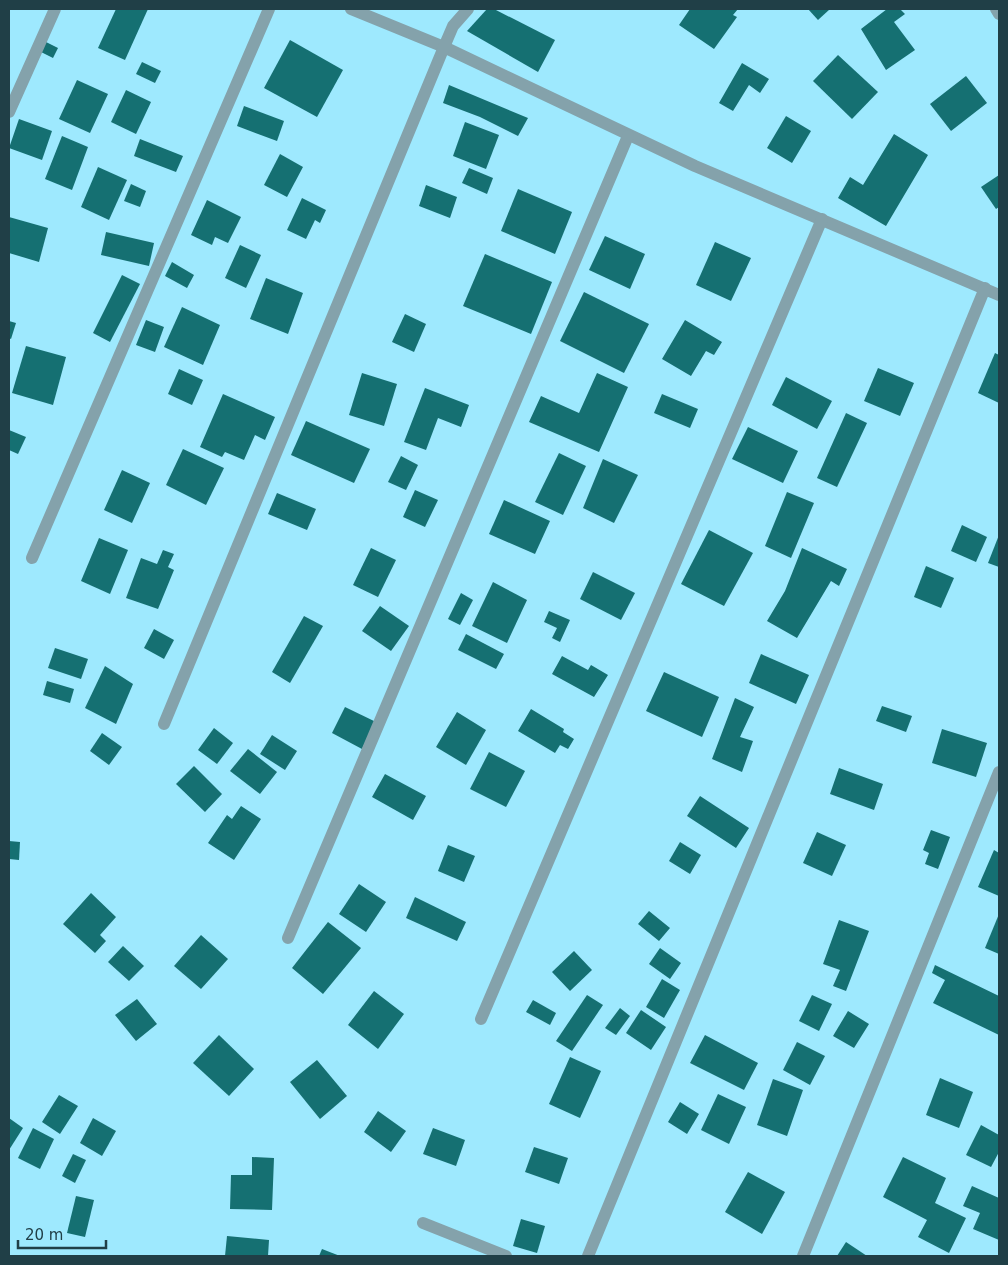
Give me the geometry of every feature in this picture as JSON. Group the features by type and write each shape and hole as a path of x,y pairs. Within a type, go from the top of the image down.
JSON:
{"street":[{"path":"9,112 55,9"},
{"path":"32,558 269,9"},
{"path":"351,9 444,47 628,136 999,295"},
{"path":"164,724 444,47 453,26 468,9"},
{"path":"996,9 999,14"},
{"path":"288,938 628,136"},
{"path":"481,1019 822,219"},
{"path":"588,1256 985,288"},
{"path":"803,1256 999,772"},
{"path":"423,1223 506,1256"}],"building":[{"path":"116,9 148,9 125,60 98,48"},
{"path":"487,9 494,9 555,40 538,72 467,31"},
{"path":"690,9 738,9 733,15 737,17 714,49 679,25"},
{"path":"808,9 830,9 818,20"},
{"path":"887,9 900,9 905,14 894,22 915,50 886,70 861,29"},
{"path":"290,40 343,70 317,117 264,88"},
{"path":"46,42 58,48 53,58 41,52"},
{"path":"838,55 878,92 852,119 813,81"},
{"path":"142,62 161,71 155,83 136,74"},
{"path":"742,63 769,79 760,93 749,85 733,111 719,103"},
{"path":"966,76 987,103 951,131 930,104"},
{"path":"77,80 108,94 90,133 59,119"},
{"path":"449,85 528,118 518,136 480,117 443,103"},
{"path":"126,90 151,102 136,134 111,122"},
{"path":"244,106 284,121 277,141 237,126"},
{"path":"786,116 811,131 792,163 767,148"},
{"path":"19,119 52,131 42,160 9,148"},
{"path":"465,122 499,135 486,169 453,156"},
{"path":"894,134 928,155 886,226 838,198 850,177 863,185"},
{"path":"62,136 88,147 72,190 45,179"},
{"path":"140,139 183,156 176,172 134,156"},
{"path":"280,154 303,167 287,197 264,185"},
{"path":"98,167 127,180 109,220 81,207"},
{"path":"469,168 493,178 487,194 462,183"},
{"path":"999,175 999,207 996,209 981,187"},
{"path":"131,184 146,191 140,207 124,201"},
{"path":"426,185 457,197 450,218 419,206"},
{"path":"518,189 572,212 555,254 501,231"},
{"path":"302,198 326,210 320,223 315,220 306,239 287,230"},
{"path":"207,200 241,217 228,243 215,237 212,245 191,235"},
{"path":"9,217 48,228 39,262 9,253"},
{"path":"106,232 154,243 149,266 101,255"},
{"path":"605,236 645,254 630,289 589,270"},
{"path":"715,242 751,258 731,301 696,285"},
{"path":"240,245 261,255 246,288 225,278"},
{"path":"485,254 552,282 531,334 463,306"},
{"path":"172,262 194,275 187,288 165,276"},
{"path":"122,275 140,284 110,342 93,333"},
{"path":"266,278 303,293 288,334 250,319"},
{"path":"584,292 649,324 624,373 560,341"},
{"path":"182,307 220,325 203,365 164,347"},
{"path":"405,314 426,324 414,352 392,342"},
{"path":"146,320 164,327 155,352 136,345"},
{"path":"685,320 722,342 714,355 706,351 691,376 662,359"},
{"path":"9,321 16,323 11,339 9,338"},
{"path":"26,346 66,357 53,405 12,393"},
{"path":"995,353 999,355 999,403 978,393"},
{"path":"878,368 914,383 900,416 864,401"},
{"path":"179,369 203,380 192,405 168,394"},
{"path":"362,373 397,384 384,426 349,415"},
{"path":"597,373 628,387 599,452 529,422 541,396 579,413"},
{"path":"786,377 832,401 817,429 772,405"},
{"path":"425,388 469,405 461,427 438,418 426,450 404,442"},
{"path":"223,394 275,417 265,440 255,435 244,460 225,452 222,457 200,447"},
{"path":"662,394 698,409 690,428 654,413"},
{"path":"846,413 867,423 837,487 817,478"},
{"path":"306,421 370,449 354,483 291,455"},
{"path":"748,427 798,451 783,483 732,459"},
{"path":"9,430 26,437 18,454 9,450"},
{"path":"183,449 224,468 206,505 166,485"},
{"path":"559,453 586,466 563,515 535,502"},
{"path":"401,456 418,465 406,490 388,482"},
{"path":"603,459 638,475 614,523 583,508"},
{"path":"122,470 150,483 132,523 104,510"},
{"path":"415,490 438,500 425,527 403,517"},
{"path":"787,492 814,503 791,558 765,546"},
{"path":"277,493 316,509 307,530 268,514"},
{"path":"504,500 550,521 535,554 489,534"},
{"path":"962,525 987,537 976,562 951,551"},
{"path":"709,530 753,553 724,606 681,584"},
{"path":"999,535 999,567 988,563"},
{"path":"99,538 128,550 110,594 81,581"},
{"path":"371,548 396,560 378,597 353,585"},
{"path":"802,548 847,569 839,586 831,581 797,638 767,621 785,591"},
{"path":"163,550 174,554 168,567 174,570 158,609 126,598 141,558 157,564"},
{"path":"926,566 954,578 941,608 914,597"},
{"path":"593,572 635,593 621,620 580,599"},
{"path":"493,582 527,600 507,643 472,626"},
{"path":"461,593 473,600 460,625 448,619"},
{"path":"380,606 409,626 391,651 362,631"},
{"path":"549,611 570,620 560,642 552,638 557,628 544,622"},
{"path":"304,616 323,626 290,683 272,672"},
{"path":"154,629 174,640 164,659 144,648"},
{"path":"466,634 504,654 496,669 458,650"},
{"path":"55,648 88,659 81,679 48,668"},
{"path":"761,654 809,675 796,704 749,683"},
{"path":"562,656 588,670 591,665 608,675 594,697 552,674"},
{"path":"105,666 133,684 116,724 85,708"},
{"path":"664,672 719,697 702,737 646,711"},
{"path":"47,681 74,689 70,703 43,695"},
{"path":"735,698 754,707 740,737 753,741 742,772 712,759"},
{"path":"882,706 912,716 906,732 876,721"},
{"path":"345,707 376,722 362,749 332,733"},
{"path":"531,709 564,729 563,732 574,739 568,749 560,745 555,753 518,731"},
{"path":"457,712 486,730 466,765 436,747"},
{"path":"214,728 233,743 217,764 198,750"},
{"path":"942,729 987,743 976,777 932,763"},
{"path":"102,733 122,747 109,765 90,751"},
{"path":"272,735 297,751 285,770 260,754"},
{"path":"248,749 277,772 260,794 230,771"},
{"path":"489,752 525,771 506,807 470,789"},
{"path":"194,766 222,794 205,812 176,784"},
{"path":"839,768 883,784 874,810 830,794"},
{"path":"385,774 426,796 413,820 372,797"},
{"path":"700,796 749,828 736,848 687,816"},
{"path":"241,806 261,819 234,860 208,843 227,815 232,819"},
{"path":"931,830 950,837 938,869 925,864 929,853 923,850"},
{"path":"817,832 846,845 832,876 803,863"},
{"path":"9,841 20,842 19,860 9,859"},
{"path":"680,842 701,855 690,874 669,861"},
{"path":"448,845 475,856 464,882 438,871"},
{"path":"994,850 999,853 999,896 978,887"},
{"path":"359,884 386,902 366,932 339,914"},
{"path":"91,893 116,917 100,935 106,941 95,953 63,924"},
{"path":"415,897 466,922 457,941 406,918"},
{"path":"649,911 670,928 659,941 638,924"},
{"path":"999,914 999,954 985,948"},
{"path":"839,920 869,931 846,991 833,986 840,970 823,964"},
{"path":"328,922 361,948 323,994 292,968"},
{"path":"201,935 228,959 201,989 174,966"},
{"path":"123,946 144,966 129,981 108,962"},
{"path":"660,948 681,963 670,979 649,964"},
{"path":"574,951 592,970 570,991 552,972"},
{"path":"935,965 999,996 999,1035 933,1003 945,980 932,973"},
{"path":"662,979 680,990 664,1018 646,1007"},
{"path":"374,991 404,1014 378,1049 348,1025"},
{"path":"587,995 603,1005 572,1051 556,1041"},
{"path":"812,995 832,1004 819,1031 799,1021"},
{"path":"137,999 157,1024 136,1041 115,1015"},
{"path":"533,1000 556,1013 550,1025 526,1012"},
{"path":"620,1008 630,1016 616,1035 605,1028"},
{"path":"641,1010 666,1027 651,1050 626,1033"},
{"path":"848,1011 869,1024 854,1048 833,1036"},
{"path":"219,1035 254,1069 229,1096 193,1063"},
{"path":"705,1035 758,1063 744,1090 690,1063"},
{"path":"797,1042 825,1056 810,1085 783,1070"},
{"path":"570,1057 601,1071 580,1118 549,1104"},
{"path":"317,1060 347,1096 320,1119 290,1082"},
{"path":"940,1078 973,1092 959,1128 926,1115"},
{"path":"773,1079 803,1090 787,1136 757,1125"},
{"path":"718,1094 746,1107 729,1144 701,1130"},
{"path":"59,1095 78,1106 60,1134 42,1122"},
{"path":"680,1102 699,1114 687,1134 668,1122"},
{"path":"378,1111 406,1131 391,1152 364,1132"},
{"path":"9,1118 23,1128 9,1150"},
{"path":"93,1118 116,1131 102,1156 80,1143"},
{"path":"981,1125 999,1135 999,1152 991,1167 966,1155"},
{"path":"33,1128 54,1139 40,1169 18,1158"},
{"path":"433,1128 465,1140 456,1166 423,1154"},
{"path":"534,1147 568,1158 559,1184 525,1172"},
{"path":"73,1154 86,1160 75,1183 62,1176"},
{"path":"252,1157 274,1158 272,1210 230,1209 231,1175 252,1175"},
{"path":"903,1157 946,1178 935,1203 966,1218 949,1253 918,1237 927,1220 883,1197"},
{"path":"748,1172 785,1192 762,1234 725,1212"},
{"path":"972,1186 999,1198 999,1240 973,1229 980,1213 963,1206"},
{"path":"76,1196 94,1200 85,1237 67,1233"},
{"path":"521,1219 545,1226 537,1253 513,1246"},
{"path":"227,1236 269,1240 268,1256 225,1256"},
{"path":"846,1242 867,1256 837,1256"},
{"path":"322,1249 340,1256 319,1256"}]}
